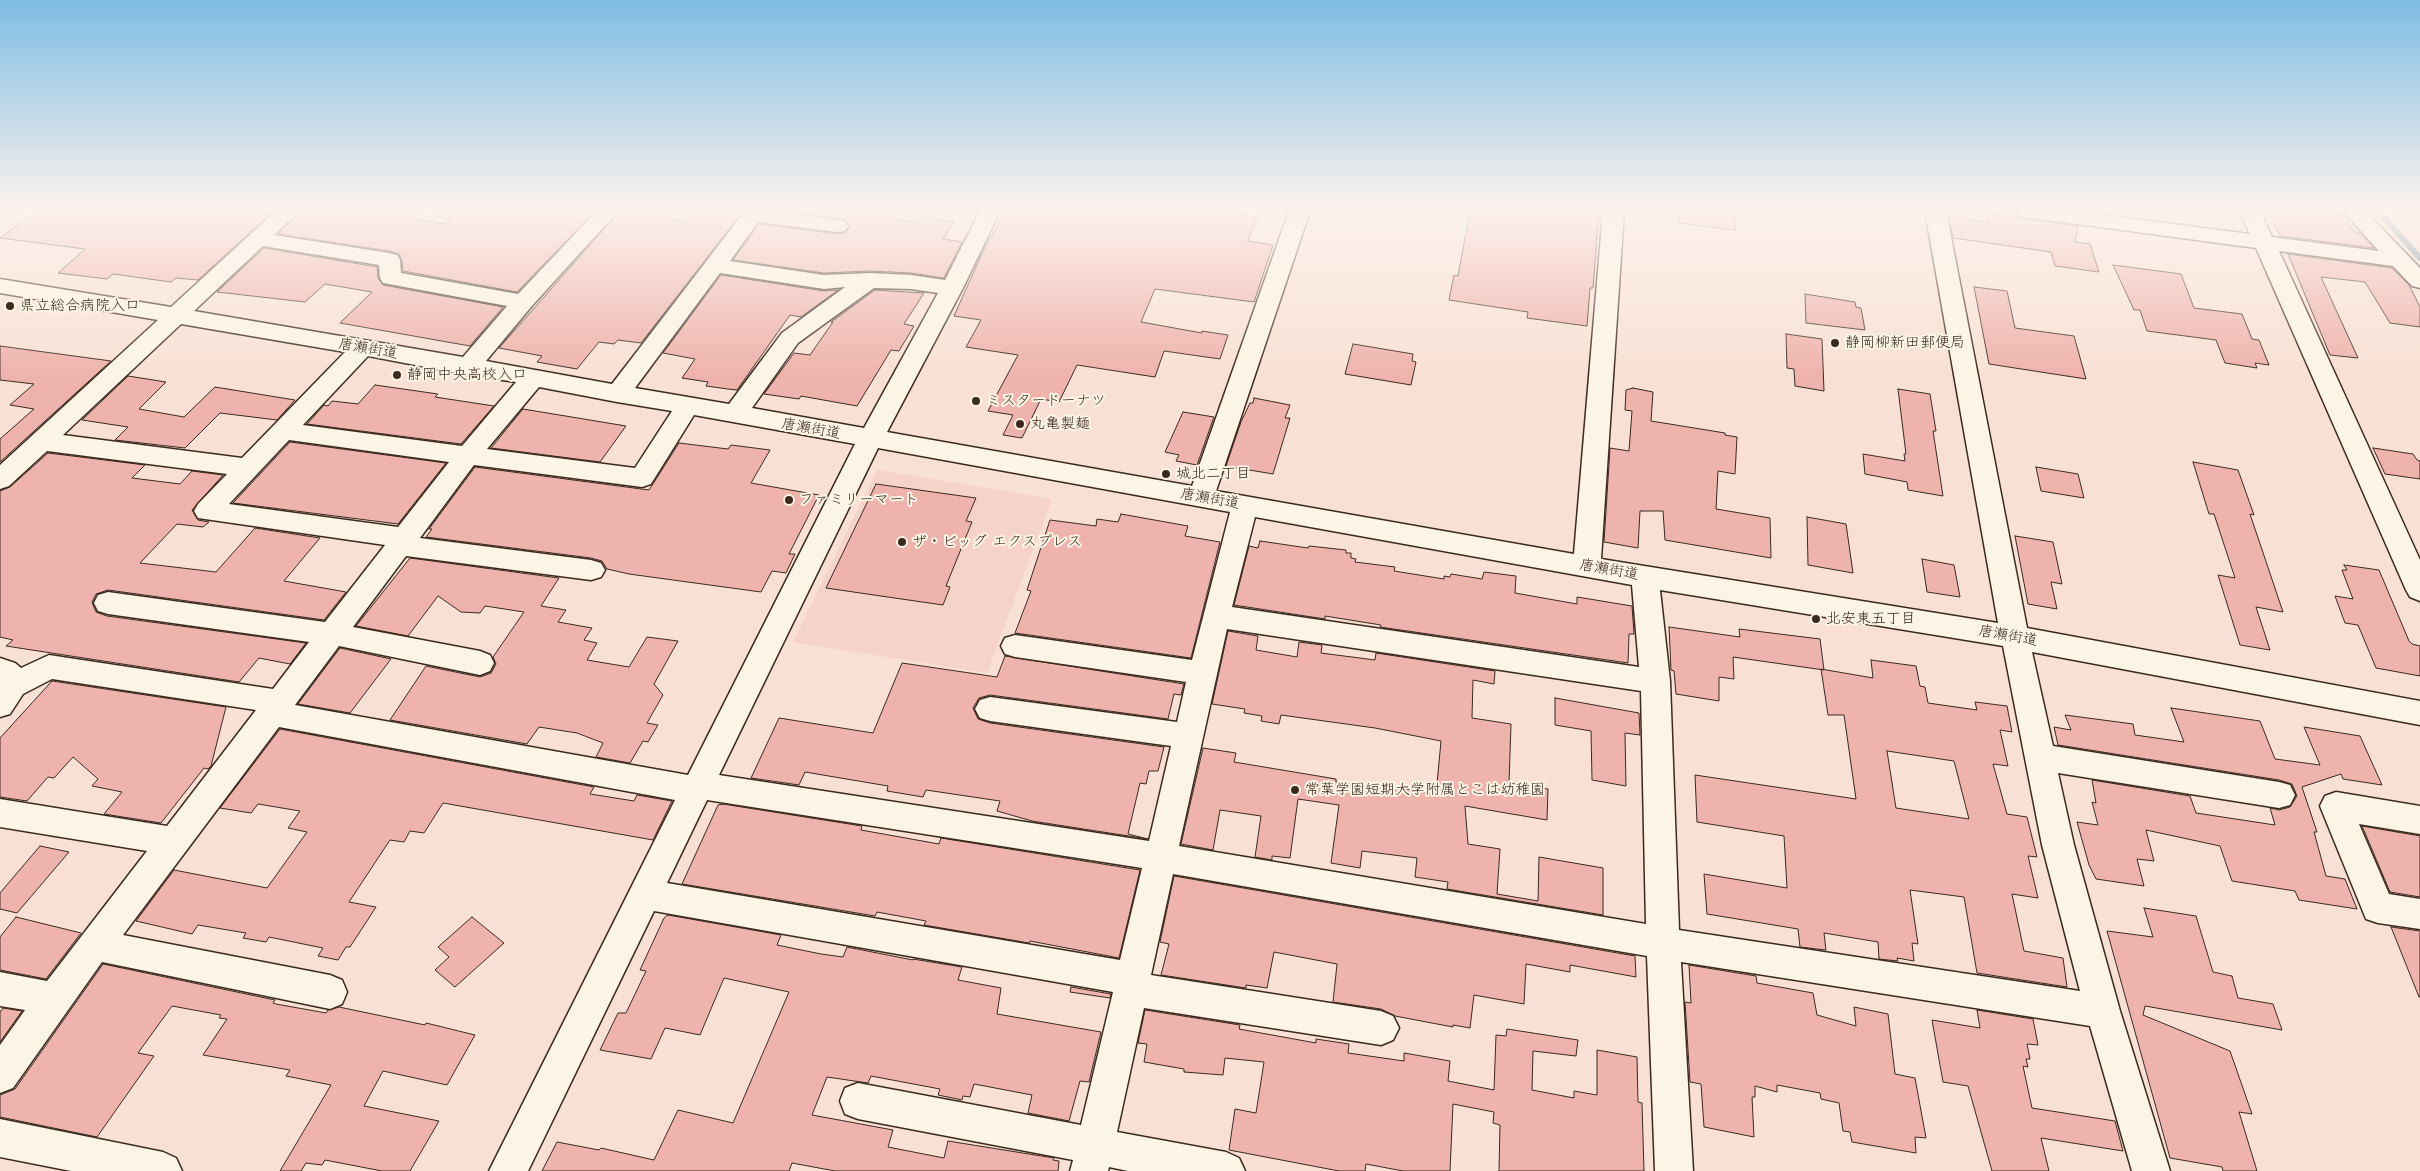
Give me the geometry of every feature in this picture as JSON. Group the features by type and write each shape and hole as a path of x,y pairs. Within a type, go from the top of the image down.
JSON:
{"street":[{"path":"0,480 229,266"},
{"path":"390,266 391,278 523,302"},
{"path":"468,368 523,302 557,266"},
{"path":"617,394 712,266"},
{"path":"716,266 824,282 870,280 952,288"},
{"path":"508,1171 870,440 963,266"},
{"path":"1201,498 1281,266"},
{"path":"1587,566 1610,266"},
{"path":"1946,266 2015,637 2058,845 2103,1011 2151,1171"},
{"path":"2275,266 2420,590"},
{"path":"2405,266 2420,281"},
{"path":"734,415 790,338 870,280"},
{"name":"唐瀬街道","path":"0,286 363,347 468,368 1645,577 2015,637 2420,713"},
{"path":"363,347 207,511 591,570"},
{"path":"0,1075 54,999 402,541 468,455 532,379"},
{"path":"283,431 642,478 687,407"},
{"path":"41,441 247,468"},
{"path":"1092,1159 1216,616 1245,505"},
{"path":"1645,577 1655,682 1663,943 1674,1171"},
{"path":"108,603 332,634 480,663"},
{"path":"1216,616 1655,682"},
{"path":"1015,646 1203,673"},
{"path":"4,687 48,667 698,787 1161,857 1663,943 2103,1011"},
{"path":"990,709 1189,736"},
{"path":"2040,757 2279,795"},
{"path":"2420,820 2336,806 2378,908 2420,914"},
{"path":"0,813 174,841"},
{"path":"645,894 1381,1028"},
{"path":"95,945 330,992"},
{"path":"0,988 54,999"},
{"path":"858,1101 1092,1159 1226,1171"},
{"path":"0,1138 163,1171"}],"shaded area":[{"path":"877,470 1052,499 987,673 793,642"}],"building":[{"path":"66,266 214,266 198,280 176,278 171,282 113,274 107,279 58,273"},
{"path":"245,266 369,266 377,267 378,278 383,285 503,307 470,346 340,323 372,292 325,284 305,302 217,292"},
{"path":"403,266 542,266 517,292 403,271"},
{"path":"572,266 701,266 641,343 618,340 614,344 599,342 577,369 537,362 542,356 499,348"},
{"path":"773,266 950,266 944,278 911,273 870,271 824,273"},
{"path":"977,266 1266,266 1254,302 1155,289 1141,322 1202,333 1202,331 1228,335 1220,359 1164,351 1155,377 1077,365 1059,402 1041,399 1022,438 1003,435 1013,415 988,411 1018,355 966,347 981,320 954,316"},
{"path":"1460,266 1595,266 1593,288 1590,288 1587,326 1527,318 1528,312 1449,300 1454,275 1458,276"},
{"path":"2055,266 2097,266 2099,272"},
{"path":"2113,266 2181,274 2194,308 2242,314 2252,339 2259,340 2269,365 2255,363 2257,368 2225,363 2216,340 2147,331 2140,310 2134,310"},
{"path":"2293,266 2375,266 2392,268 2409,285 2420,307 2420,327 2390,323 2365,282 2321,277 2358,358 2330,355"},
{"path":"721,275 824,291 838,290 801,317 790,315 737,390 728,389 706,386 708,382 682,378 695,359 663,353"},
{"path":"1974,287 2007,291 2015,328 2074,336 2086,379 1989,364"},
{"path":"875,290 924,293 904,324 914,326 899,351 891,350 857,406 801,396 799,399 764,394 794,353 810,355 833,322 831,322"},
{"path":"1805,294 1855,302 1856,307 1861,308 1865,330 1806,323"},
{"path":"1786,334 1822,339 1824,391 1795,386 1794,369 1787,368"},
{"path":"1353,344 1413,354 1412,361 1416,362 1411,385 1345,374"},
{"path":"0,346 111,361 0,462 0,439 34,409 10,405 34,384 0,380"},
{"path":"128,376 166,382 139,409 184,417 215,387 295,400 277,420 220,413 185,448 115,440 128,427 82,420"},
{"path":"375,385 438,394 435,397 494,406 461,444 307,424 324,405 328,406 332,401 358,404"},
{"path":"1633,388 1653,392 1651,421 1725,433 1725,435 1737,437 1735,474 1718,471 1716,509 1770,518 1771,558 1665,540 1663,511 1640,511 1638,548 1604,542 1610,448 1629,451 1632,411 1625,410 1626,390"},
{"path":"1898,389 1930,394 1936,431 1933,431 1943,496 1908,490 1907,482 1865,474 1863,454 1905,461 1904,454 1906,454"},
{"path":"1254,398 1290,405 1285,418 1290,418 1273,474 1226,466 1241,422 1250,403 1253,403"},
{"path":"523,409 626,426 600,462 491,448"},
{"path":"1183,412 1214,417 1197,465 1176,461 1179,455 1165,452"},
{"path":"290,442 446,463 398,524 233,503"},
{"path":"679,443 728,449 731,445 770,450 751,483 819,495 789,554 795,554 786,573 772,571 761,592 629,574 607,569 602,561 591,558 426,537 432,529 429,529 475,467 649,490"},
{"path":"2373,448 2413,454 2420,461 2420,479 2385,474"},
{"path":"48,453 145,465 132,478 180,484 192,471 223,475 192,510 198,520 209,522 203,527 177,524 140,563 216,572 255,528 320,538 284,581 346,592 324,620 108,590 96,594 92,602 96,612 107,616 306,643 290,664 259,658 239,682 6,646 13,640 0,637 0,491 10,487"},
{"path":"2193,462 2238,470 2254,515 2250,514 2283,612 2256,607 2270,650 2240,645 2218,575 2235,578 2214,514 2209,514"},
{"path":"2036,467 2078,474 2084,498 2041,491"},
{"path":"876,484 976,498 966,521 972,522 946,586 950,587 943,605 826,588"},
{"path":"1121,514 1188,526 1185,536 1220,542 1191,658 1015,633 1031,591 1027,590 1050,520 1096,526 1097,519 1118,522"},
{"path":"1807,517 1846,524 1853,573 1808,565"},
{"path":"2015,536 2053,542 2062,584 2051,582 2057,609 2028,604"},
{"path":"1260,541 1308,548 1309,546 1346,550 1346,553 1351,553 1351,558 1356,559 1355,562 1395,567 1394,571 1444,579 1444,576 1450,577 1451,574 1482,579 1484,572 1516,576 1515,593 1577,604 1577,597 1632,606 1634,634 1629,634 1628,663 1380,627 1381,625 1325,616 1325,619 1234,605 1249,546 1258,548"},
{"path":"410,558 559,578 541,606 566,610 558,622 592,628 584,640 597,643 587,660 629,667 647,637 678,641 654,684 663,695 647,723 658,725 648,742 643,741 630,763 596,757 603,743 577,733 539,727 527,744 390,720 426,666 480,677 491,673 496,664 493,657 524,612 485,606 480,613 461,612 438,596 408,636 356,626"},
{"path":"1922,559 1954,565 1960,597 1927,592"},
{"path":"2344,565 2379,570 2409,641 2420,646 2420,676 2376,668 2358,625 2345,623 2335,596 2353,599 2342,570 2347,570"},
{"path":"1669,627 1740,637 1739,629 1820,639 1824,670 1733,657 1734,679 1719,677 1719,701 1676,694 1674,671 1671,670"},
{"path":"1228,631 1258,636 1256,650 1297,657 1299,642 1322,645 1321,653 1375,660 1376,653 1495,671 1494,684 1473,680 1472,718 1511,724 1509,783 1548,789 1547,820 1465,806 1468,844 1500,849 1497,894 1538,901 1539,857 1603,868 1603,915 1447,889 1448,882 1415,877 1417,858 1362,851 1360,868 1331,863 1339,805 1298,799 1290,858 1272,856 1272,860 1255,857 1261,816 1220,810 1213,850 1181,844 1203,748 1236,753 1234,762 1336,779 1336,782 1378,789 1379,785 1436,794 1441,741 1375,728 1281,715 1279,724 1261,721 1262,716 1244,713 1245,709 1212,704"},
{"path":"340,648 391,659 350,713 298,704"},
{"path":"1005,656 1184,684 1181,695 1174,694 1168,719 990,695 979,698 973,708 978,719 990,723 1164,747 1158,771 1149,771 1146,784 1140,783 1128,834 1148,839 1032,821 997,811 1000,801 926,790 923,797 887,791 888,786 805,772 799,785 751,778 779,718 873,733 902,663 997,677"},
{"path":"1871,660 1916,666 1920,686 1925,687 1928,703 1977,710 1975,702 2007,706 2012,732 2000,730 2008,766 1993,764 2007,814 2027,817 2037,857 2028,856 2038,898 2012,894 2024,951 2063,958 2067,987 1977,973 1964,897 1910,890 1918,944 1912,943 1914,961 1897,958 1898,961 1879,959 1878,942 1824,933 1826,950 1800,947 1798,929 1707,914 1704,874 1787,888 1784,836 1697,822 1695,775 1856,799 1844,715 1828,715 1821,669 1873,678","holes":["1887,751 1954,761 1969,819 1896,808"]},
{"path":"52,681 226,707 211,766 208,769 204,768 161,823 104,814 122,792 92,786 98,779 73,757 54,778 48,777 27,801 0,797 0,738"},
{"path":"1555,698 1639,713 1640,735 1625,733 1626,786 1592,780 1591,731 1555,725"},
{"path":"2171,708 2260,721 2275,759 2320,765 2304,727 2360,736 2382,785 2343,779 2341,774 2302,787 2317,832 2314,832 2326,876 2345,879 2357,909 2299,900 2295,891 2232,881 2220,846 2146,830 2154,861 2137,859 2144,886 2096,879 2089,865 2077,822 2098,825 2092,802 2096,803 2092,780 2190,796 2196,813 2275,825 2270,808 2279,810 2290,807 2297,796 2292,784 2279,780 2058,745 2054,727 2071,730 2065,715 2133,724 2135,735 2184,742"},
{"path":"280,729 594,787 590,794 634,801 637,795 672,801 653,840 443,803 424,833 410,831 404,842 390,840 349,902 376,907 350,947 346,947 338,960 318,956 323,948 269,937 266,942 243,938 246,933 198,925 192,934 136,921 174,870 267,888 307,832 288,828 300,811 258,804 251,813 220,808"},
{"path":"723,804 862,826 861,830 939,844 941,838 1140,870 1119,958 1030,941 1029,943 924,925 926,921 877,912 875,916 682,884 718,805"},
{"path":"2362,826 2420,836 2420,897 2390,892"},
{"path":"40,846 69,852 17,913 0,909 0,893"},
{"path":"1174,876 1635,956 1636,977 1570,965 1570,972 1526,964 1524,1004 1474,995 1470,1028 1453,1025 1453,1027 1395,1016 1381,1009 1333,1002 1337,964 1274,952 1267,988 1246,985 1246,988 1161,975 1169,944 1160,942"},
{"path":"2144,908 2196,916 2213,972 2232,976 2238,998 2273,1004 2282,1030 2145,1006 2143,1015 2230,1051 2252,1114 2239,1112 2257,1171 2223,1171 2222,1167 2170,1158 2107,931 2153,937"},
{"path":"668,915 781,935 777,945 821,954 843,957 847,947 962,967 958,980 1001,988 997,1014 1101,1032 1089,1082 1080,1081 1069,1121 1028,1113 1032,1095 974,1084 970,1097 963,1096 962,1100 938,1095 940,1089 871,1076 868,1083 827,1077 812,1115 893,1130 888,1147 944,1158 948,1141 1054,1158 1053,1160 1059,1161 1058,1171 835,1171 792,1163 789,1171 542,1171 557,1142 599,1150 601,1148 654,1160 678,1110 733,1123 789,992 724,978 700,1035 665,1028 651,1059 600,1050 618,1013 626,1013 646,971 640,970 664,918"},
{"path":"16,917 81,933 46,979 0,970 0,937"},
{"path":"472,917 504,943 455,987 435,970 449,957 438,947"},
{"path":"2391,927 2420,931 2420,997 2419,997"},
{"path":"103,964 275,1000 273,1003 276,1004 326,1013 328,1010 339,1007 425,1025 426,1023 475,1035 447,1085 383,1071 364,1106 439,1121 410,1171 382,1171 325,1160 322,1165 306,1163 301,1171 280,1171 331,1085 286,1076 290,1070 203,1055 227,1019 219,1018 221,1015 172,1006 138,1053 154,1056 97,1137 0,1117 0,1095 15,1089"},
{"path":"1689,965 1756,976 1757,983 1813,993 1817,1015 1856,1026 1854,1007 1888,1014 1895,1074 1915,1078 1926,1138 1915,1137 1916,1153 1852,1142 1850,1132 1843,1131 1839,1103 1821,1099 1820,1093 1777,1085 1777,1092 1755,1086 1755,1097 1752,1097 1754,1137 1704,1127 1701,1084 1690,1082 1685,1002 1691,1003"},
{"path":"1071,987 1111,994 1110,998 1070,992"},
{"path":"3,1008 22,1011 0,1042 0,1012"},
{"path":"1145,1010 1240,1025 1239,1029 1316,1043 1316,1039 1349,1044 1348,1053 1404,1061 1404,1053 1450,1061 1448,1081 1494,1090 1496,1035 1506,1036 1507,1029 1578,1040 1576,1056 1533,1051 1532,1090 1574,1098 1574,1091 1597,1095 1597,1050 1637,1057 1638,1102 1642,1103 1644,1171 1499,1171 1500,1125 1493,1123 1494,1112 1453,1104 1450,1171 1403,1171 1366,1164 1365,1171 1339,1171 1229,1150 1235,1109 1256,1113 1264,1062 1225,1058 1223,1075 1184,1072 1184,1069 1144,1062 1147,1044 1138,1043"},
{"path":"1977,1010 2033,1019 2038,1045 2027,1044 2030,1059 2026,1059 2028,1067 2023,1066 2032,1108 2115,1121 2123,1151 2041,1138 2049,1171 1992,1171 1968,1086 1943,1082 1932,1020 1980,1028"}],"place":[{"name":"県立総合病院入口","path":"10,306"},
{"name":"静岡柳新田郵便局","path":"1835,343"},
{"name":"静岡中央高校入口","path":"397,375"},
{"name":"ミスタードーナツ","path":"976,401"},
{"name":"丸亀製麺","path":"1020,424"},
{"name":"城北二丁目","path":"1166,474"},
{"name":"ファミリーマート","path":"789,500"},
{"name":"ザ・ビッグ エクスプレス","path":"902,542"},
{"name":"北安東五丁目","path":"1816,619"},
{"name":"常葉学園短期大学附属とこは幼稚園","path":"1295,790"}]}
